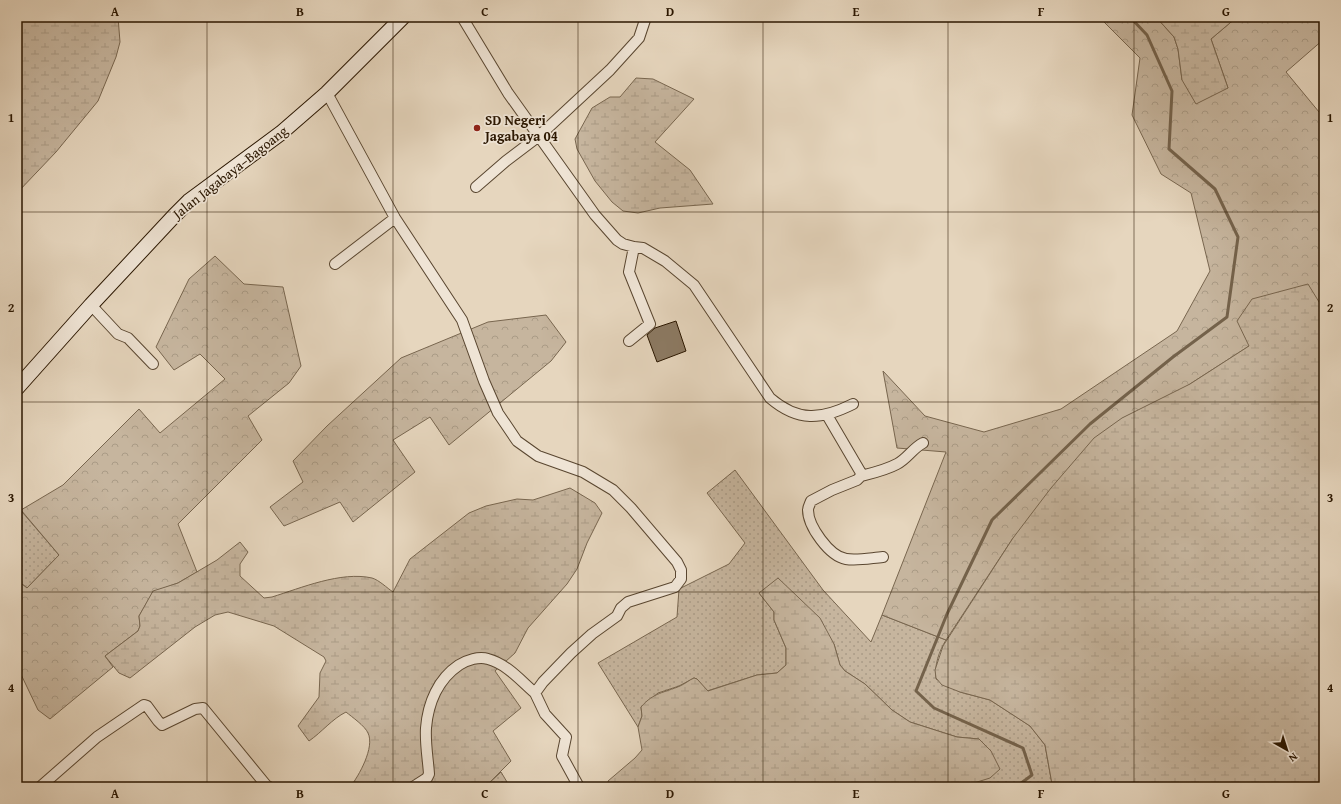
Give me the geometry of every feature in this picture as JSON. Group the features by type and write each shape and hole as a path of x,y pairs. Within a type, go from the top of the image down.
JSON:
{"street":[{"name":"Jalan Jagabaya–Bagoang","path":"17,388 91,305 189,201 281,133 327,93 403,17"},
{"path":"462,17 508,93 600,220 617,240 623,244 643,248 666,260 694,285 770,398 780,406 802,416 815,417 827,415 853,404"},
{"path":"476,187 506,161 539,136 610,70 639,38 646,17"},
{"path":"327,93 395,218 462,320 484,382 498,414 517,441 538,456 583,472 613,490 631,508 677,562 681,570 681,579 675,587 628,602 621,608 617,616 592,634 571,653 543,682 535,693"},
{"path":"335,264 395,218"},
{"path":"629,341 650,324 629,272 634,247"},
{"path":"91,305 118,334 128,338 153,364"},
{"path":"827,415 861,473 861,476"},
{"path":"883,557 847,560 833,553 813,530 808,510 811,501 832,490 857,480 861,476 898,464 917,446 924,442"},
{"path":"413,787 427,778 429,774 426,729 428,713 439,685 448,674 461,664 472,659 487,658 501,664 535,693 545,714 566,737 562,756 579,787"},
{"path":"40,787 98,737 144,705 147,706 162,725 195,710 203,708 269,787"}],"green space":[{"path":"17,17 118,17 120,42 116,57 98,101 56,152 17,193"},
{"path":"1099,17 1156,17 1174,37 1178,49 1182,80 1228,88 1211,39 1237,17 1324,17 1324,39 1286,72 1324,118 1324,207 1322,209 1324,211 1324,310 1249,346 1190,384 1013,538 946,640 882,615 946,452 897,448 883,371 925,416 984,432 1061,409 1177,331 1210,271 1191,193 1161,174 1132,115 1140,58"},
{"path":"1156,17 1237,17 1211,39 1228,88 1196,104 1182,80 1178,49 1174,37"},
{"path":"636,78 653,79 694,99 655,142 690,170 713,204 660,208 638,213 623,211 612,202 595,181 577,149 575,139 592,108 610,97 620,97"},
{"path":"215,256 244,284 283,287 301,366 289,383 248,416 262,440 178,524 197,572 178,583 153,592 139,616 140,626 138,631 105,656 113,667 50,719 38,710 17,666 17,580 27,588 59,555 21,510 63,485 139,409 160,433 225,379 200,354 174,370 156,347 189,279"},
{"path":"1308,284 1324,310 1324,787 1055,787 1052,784 1045,745 1030,726 990,700 960,692 942,685 936,678 935,670 943,646 1013,538 1051,488 1094,438 1122,418 1190,384 1249,346 1237,321 1252,299"},
{"path":"546,315 566,342 551,361 449,445 430,417 393,440 415,472 353,522 340,502 284,526 270,507 303,482 293,461 327,426 401,358 488,322"},
{"path":"735,470 823,590 871,642 882,615 946,640 938,659 936,679 960,692 990,700 1030,726 1045,745 1052,784 1055,787 961,787 967,785 979,739 957,737 910,722 892,710 865,684 845,671 840,665 834,644 759,593 774,612 774,620 786,648 786,665 777,673 757,675 707,691 697,679 694,678 679,686 658,693 641,707 642,716 638,727 598,663 677,617 679,589 729,564 745,543 707,493"},
{"path":"570,488 595,503 602,513 587,543 577,569 567,584 528,628 515,653 495,671 521,708 493,731 511,761 485,787 350,787 358,776 368,753 370,739 368,733 346,712 336,718 309,741 298,726 319,697 320,673 326,661 324,657 274,626 228,612 215,615 195,627 130,678 119,673 105,656 138,631 140,626 139,616 153,591 178,583 217,560 240,542 248,552 240,564 240,576 264,598 334,579 360,576 375,579 393,592 410,559 469,513 486,506 517,499 533,500"},
{"path":"17,506 59,555 27,588 17,580"},
{"path":"778,578 820,618 834,644 840,665 845,671 865,684 892,710 910,722 957,737 979,739 991,751 1000,769 990,778 961,787 609,787 608,781 642,750 638,727 642,716 641,707 650,698 682,685 694,678 697,679 708,691 757,675 777,673 786,665 786,648 774,620 774,612 759,593"},
{"path":"501,772 510,787 485,787"}],"building":[{"path":"676,321 686,351 657,362 647,335 655,328"}],"waterway":[{"path":"1016,787 1032,775 1023,748 934,708 916,691 947,614 992,520 1090,424 1173,357 1227,317 1238,237 1215,189 1169,149 1172,91 1147,35 1130,17"}],"place":[{"name":"SD Negeri Jagabaya 04","path":"477,128"}]}
